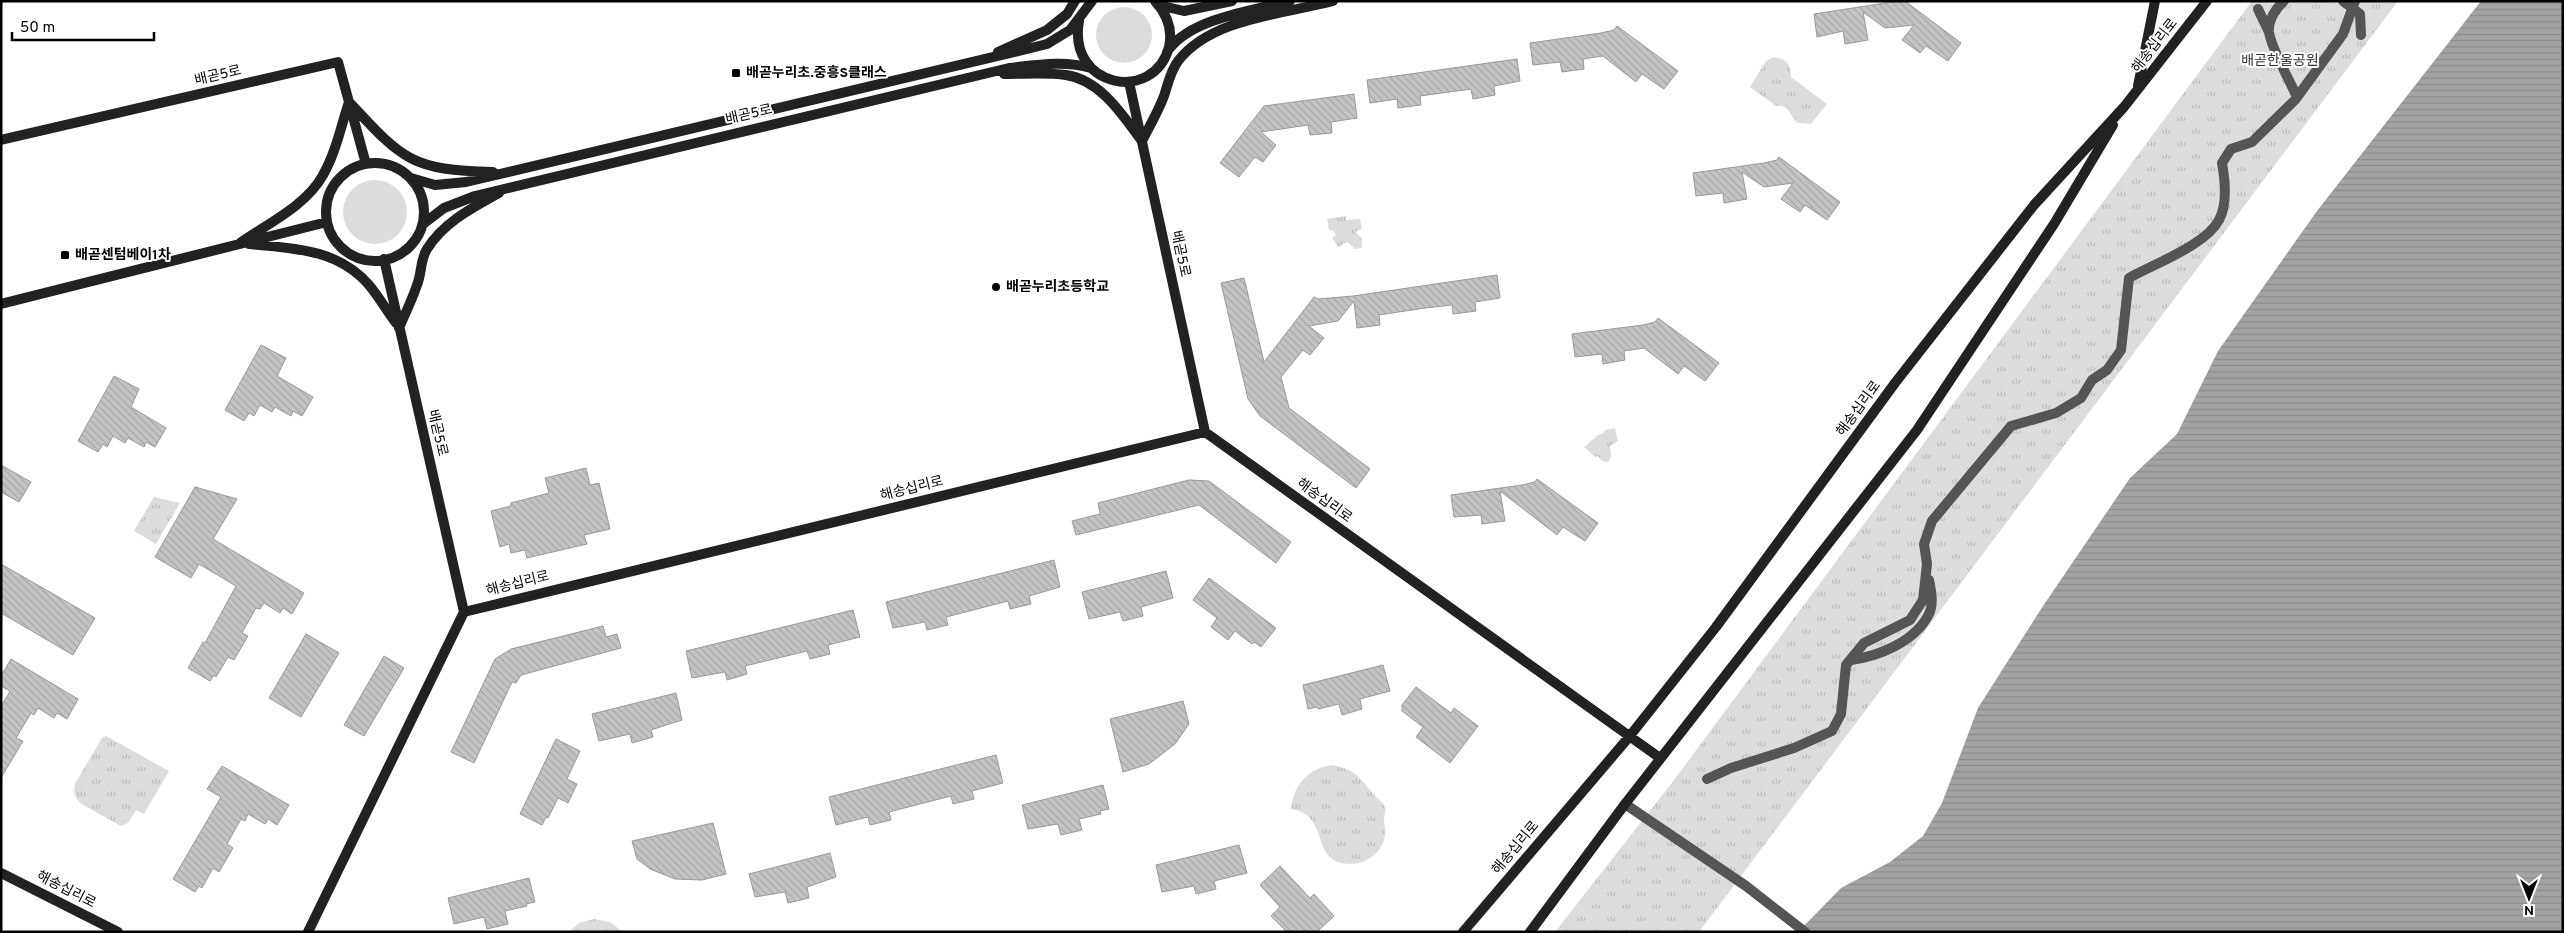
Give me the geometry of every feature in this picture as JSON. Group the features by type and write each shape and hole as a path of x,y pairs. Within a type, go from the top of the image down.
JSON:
{"street":[{"name":"배곧5로","path":"976,62 1047,30 1066,14 1075,1"},
{"name":"배곧5로","path":"411,178 435,185 450,185 1047,44 1070,30 1092,1"},
{"path":"1157,3 1184,11 1232,1"},
{"path":"1129,82 1145,77 1158,68 1168,51 1180,37 1200,26 1290,1"},
{"path":"978,75 1051,74 1073,77 1105,96 1118,109 1142,142 1163,97 1168,80 1178,62 1192,46 1212,32 1333,1"},
{"path":"2138,90 2156,1"},
{"name":"해송십리로","path":"1463,932 1629,737 1716,627 1895,383 2028,213 2124,107 2208,1"},
{"path":"2269,32 2271,18 2277,7 2284,1"},
{"path":"2343,1 2354,4 2360,14 2361,35"},
{"path":"1157,3 1169,23 1171,39 1168,51"},
{"path":"1850,660 1883,652 1910,637 1929,614 1932,594 1926,569 1924,544 1932,521 2012,426 2056,413 2081,398 2092,380 2107,370 2121,350 2129,278 2167,260 2207,235 2220,220 2225,180 2222,163 2230,149 2252,142 2297,97 2343,34 2354,4"},
{"path":"2258,9 2297,97"},
{"name":"배곧5로","path":"1079,20 1077,35 1079,50 1086,64 1098,75 1113,81 1129,82 1205,432"},
{"name":"배곧5로","path":"1,140 338,62 366,164"},
{"name":"배곧5로","path":"422,224 453,204 511,186 978,75 1009,68 1053,64 1080,65 1091,68"},
{"path":"240,243 297,203 322,177 331,158 349,102 384,140 401,154 418,163 455,171 509,172"},
{"name":"해송십리로","path":"1530,932 1660,758 1917,430 2054,224 2124,107"},
{"name":"배곧5로","path":"381,163 396,167 411,178 419,188 424,203 422,224 418,236 408,249 393,258 376,261 360,258 345,250 333,238 327,222 326,206 330,191 339,178 351,169 366,164 381,163"},
{"path":"399,328 418,283 421,261 432,243 459,215 511,186"},
{"path":"1,304 327,222"},
{"path":"240,243 302,249 331,256 349,267 369,284 399,328"},
{"name":"배곧5로","path":"384,259 464,612"},
{"name":"해송십리로","path":"464,612 1205,432 1660,758"},
{"path":"1707,779 1731,768 1794,748 1832,731 1841,714 1846,665 1864,643 1910,620 1923,600 1926,569"},
{"path":"308,932 464,612"},
{"path":"1625,804 1746,886 1805,932"},
{"name":"해송십리로","path":"1,873 118,932"}],"green space":[{"name":"배곧한울공원","path":"2252,1 2398,1 1699,932 1555,932 1674,780"},
{"path":"1124,7 1135,9 1144,15 1150,24 1152,35 1150,46 1144,55 1135,61 1124,63 1113,61 1104,55 1098,46 1096,35 1098,24 1104,15 1113,9"},
{"path":"1772,58 1787,62 1791,77 1827,104 1811,124 1798,123 1787,109 1776,106 1750,87 1766,61"},
{"path":"375,180 393,186 401,194 407,212 401,230 393,238 375,244 357,238 349,230 343,212 349,194 357,186"},
{"path":"1346,216 1346,220 1360,219 1362,229 1355,232 1362,238 1362,248 1355,249 1347,242 1338,247 1332,238 1336,235 1333,231 1329,230 1327,219"},
{"path":"1615,428 1618,441 1610,446 1611,457 1608,462 1602,461 1598,456 1595,457 1584,447 1598,435 1604,433 1605,430"},
{"path":"154,497 180,503 156,544 134,531"},
{"path":"106,736 169,771 144,814 136,810 128,823 121,826 83,805 76,798 74,790 75,784 102,738"},
{"path":"1331,765 1340,767 1358,776 1385,807 1384,841 1378,852 1362,862 1350,864 1337,862 1329,856 1324,848 1312,820 1304,813 1291,809 1295,792 1303,780 1315,770"},
{"path":"594,919 610,922 623,932 569,932 579,923"}],"shaded area":[{"path":"2481,1 2563,1 2563,932 1798,932 1841,888 1890,862 1923,836 1942,803 1978,708 2043,606 2130,478 2177,434 2218,351 2317,211"}],"building":[{"path":"1905,1 1961,43 1948,61 1926,46 1920,53 1902,40 1914,25 1885,28 1863,12 1868,40 1845,44 1843,31 1817,37 1814,14"},
{"path":"1617,26 1678,71 1664,89 1642,74 1636,82 1603,56 1583,59 1584,69 1562,72 1560,62 1533,65 1530,43 1601,33 1614,30"},
{"path":"1517,59 1520,81 1494,86 1495,95 1473,99 1471,89 1420,96 1421,105 1398,108 1397,99 1370,103 1367,80"},
{"path":"1354,94 1357,118 1331,122 1332,133 1310,135 1308,125 1261,132 1276,145 1263,162 1255,157 1239,177 1220,163 1264,106"},
{"path":"1779,157 1840,202 1827,220 1805,205 1800,212 1781,199 1793,183 1764,187 1742,172 1747,199 1724,203 1723,193 1696,196 1693,173 1764,163 1777,160"},
{"path":"1497,275 1500,298 1475,302 1476,311 1453,314 1452,305 1425,308 1379,315 1380,325 1357,328 1354,301 1338,321 1309,326 1324,338 1310,355 1303,350 1281,377 1289,408 1370,469 1356,488 1260,416 1248,399 1221,283 1244,278 1264,362 1314,297 1318,299 1353,296"},
{"path":"1658,318 1719,363 1705,381 1684,366 1678,374 1644,348 1624,351 1625,360 1603,364 1602,354 1575,357 1572,334 1643,325 1655,322"},
{"path":"261,345 286,358 277,376 313,397 302,416 293,411 291,416 275,407 272,412 260,405 254,416 249,413 244,421 225,410"},
{"path":"114,376 139,389 131,407 166,428 155,447 146,442 144,447 128,438 125,443 113,436 107,447 103,444 98,452 78,441"},
{"path":"1,465 31,482 19,502 1,492"},
{"path":"586,468 590,485 599,483 610,529 584,535 587,544 527,558 525,550 511,553 509,544 500,547 491,511 511,506 511,503 549,493 545,478"},
{"path":"1537,479 1598,523 1585,541 1563,527 1557,535 1500,491 1505,521 1482,524 1481,515 1454,517 1451,495 1522,485 1535,482"},
{"path":"1189,480 1209,481 1291,542 1276,563 1199,505 1076,535 1072,521 1100,514 1098,503"},
{"path":"195,487 237,499 213,539 304,593 292,614 283,608 280,613 264,603 260,609 256,608 242,633 248,636 234,660 228,657 216,677 214,675 210,681 188,668 203,642 205,643 236,586 199,564 191,578 155,557"},
{"path":"1054,560 1060,587 1029,596 1031,604 1010,609 1008,601 946,617 948,625 927,630 925,622 893,628 886,602"},
{"path":"1,564 95,618 73,655 1,613"},
{"path":"1166,571 1173,598 1141,607 1143,616 1123,621 1120,612 1089,619 1082,592"},
{"path":"1209,578 1276,628 1261,647 1254,642 1252,644 1235,631 1228,640 1211,627 1217,618 1193,600"},
{"path":"853,610 860,637 828,645 830,654 810,659 807,651 745,666 747,674 727,680 725,672 692,678 686,651"},
{"path":"603,626 606,637 617,634 621,648 521,675 516,683 512,682 474,763 451,752 495,659 511,649"},
{"path":"306,634 339,653 301,717 269,698"},
{"path":"384,656 404,668 364,736 344,725"},
{"path":"11,659 78,699 67,719 57,713 54,718 38,708 34,715 31,713 16,738 23,741 1,778 1,707 10,691 1,686 1,676"},
{"path":"1383,665 1390,691 1360,699 1362,709 1342,715 1339,704 1318,709 1317,707 1308,709 1303,685"},
{"path":"1416,687 1451,713 1454,708 1478,726 1450,763 1416,737 1423,727 1402,711 1402,705"},
{"path":"676,693 682,720 651,730 653,737 632,743 630,734 599,741 592,714"},
{"path":"1183,701 1189,724 1175,744 1149,764 1123,772 1110,719"},
{"path":"556,739 580,751 567,779 577,784 568,803 558,798 548,818 546,817 542,825 520,814"},
{"path":"996,755 1003,783 972,791 974,799 953,804 951,796 889,812 891,820 870,825 868,817 836,825 829,797"},
{"path":"222,766 289,805 277,825 268,819 265,824 248,814 245,821 241,819 227,844 233,848 219,872 213,868 202,888 199,886 195,892 173,879 221,797 207,789"},
{"path":"1103,785 1109,809 1100,811 1101,814 1079,819 1082,830 1061,835 1058,824 1028,829 1022,805"},
{"path":"713,823 726,874 702,880 675,879 650,869 637,859 632,841"},
{"path":"1239,845 1247,873 1214,881 1216,889 1196,894 1194,886 1162,892 1156,865"},
{"path":"830,853 836,877 807,887 809,898 788,903 785,892 755,897 749,874"},
{"path":"1280,866 1310,898 1314,894 1334,916 1317,932 1287,932 1271,916 1280,907 1260,885"},
{"path":"529,878 535,902 526,904 527,906 505,911 508,924 487,929 484,917 454,924 448,898"}],"place":[{"name":"배곧누리초.중흥S클래스","path":"736,73"},
{"name":"배곧센텀베이1차","path":"65,255"},
{"name":"배곧누리초등학교","path":"996,287"}]}
